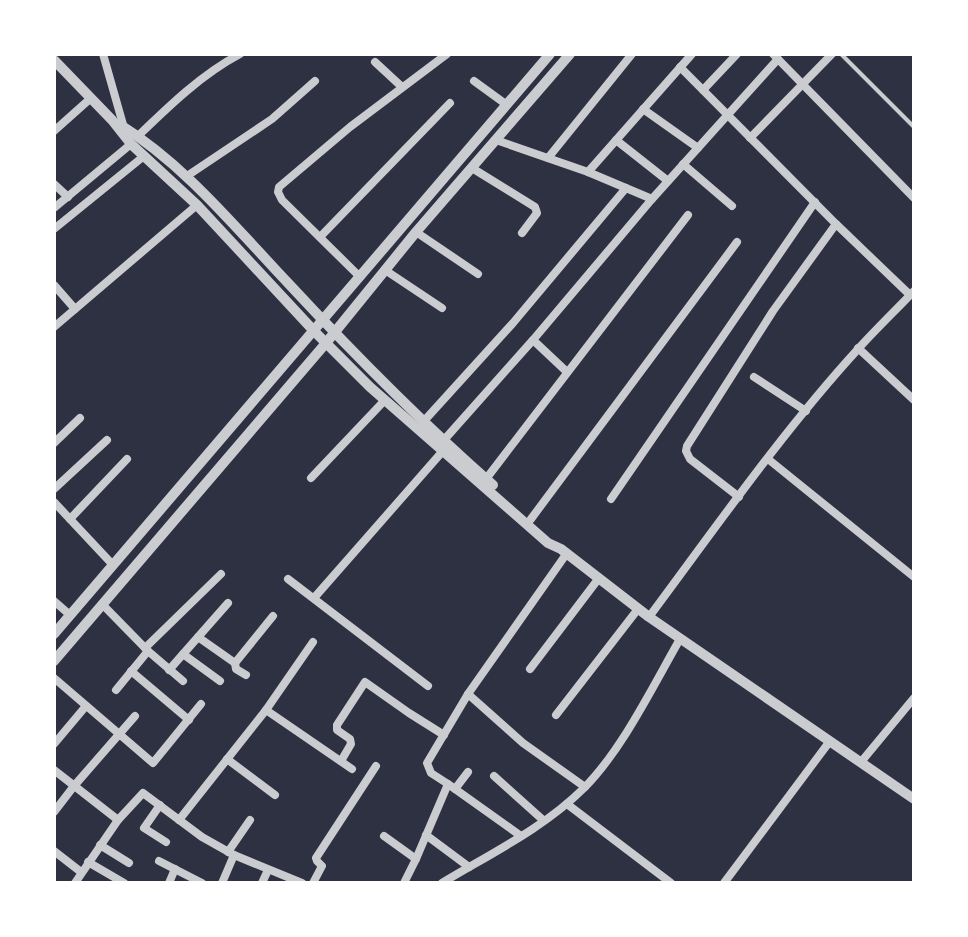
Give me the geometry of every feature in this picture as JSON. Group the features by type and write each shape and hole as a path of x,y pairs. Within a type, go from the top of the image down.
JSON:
{"street":[{"path":"103,54 123,130"},
{"path":"54,208 135,140 171,104 224,62 240,54"},
{"path":"360,277 282,200 278,192 282,184 447,54"},
{"path":"54,634 550,54"},
{"path":"54,661 570,54"},
{"path":"548,158 632,54"},
{"path":"588,172 692,54"},
{"path":"703,90 737,54"},
{"path":"750,138 832,54"},
{"path":"314,598 776,57 914,198"},
{"path":"54,60 123,130 187,176 335,333 424,421 443,446 548,543 564,551 680,639 914,799"},
{"path":"375,62 402,87"},
{"path":"649,617 806,411 858,348 912,293 836,224 680,67"},
{"path":"187,176 272,119 315,81"},
{"path":"474,81 507,105"},
{"path":"54,131 91,98"},
{"path":"320,237 450,103"},
{"path":"643,109 698,148"},
{"path":"135,140 144,156 197,205 314,331 385,400 486,479 564,551"},
{"path":"496,140 588,172 652,199"},
{"path":"616,140 668,181"},
{"path":"54,229 144,156"},
{"path":"683,164 732,206"},
{"path":"472,168 535,207 537,213 522,233"},
{"path":"54,184 68,197"},
{"path":"424,421 513,323 626,188"},
{"path":"611,499 815,202"},
{"path":"54,327 197,205"},
{"path":"486,479 688,215"},
{"path":"739,497 690,459 687,446 773,311 836,224"},
{"path":"416,232 478,274"},
{"path":"531,519 737,242"},
{"path":"387,246 398,254"},
{"path":"385,270 442,308"},
{"path":"54,285 75,309"},
{"path":"533,340 567,372"},
{"path":"858,348 914,400"},
{"path":"754,377 806,411"},
{"path":"311,478 385,400"},
{"path":"54,443 80,418"},
{"path":"54,489 107,440"},
{"path":"70,519 127,459"},
{"path":"768,459 914,577"},
{"path":"54,502 113,565"},
{"path":"521,836 431,773 427,766 468,694 564,551"},
{"path":"116,690 146,649 221,574"},
{"path":"530,669 599,578"},
{"path":"288,579 428,686"},
{"path":"54,601 70,615"},
{"path":"169,670 228,603"},
{"path":"102,604 183,681"},
{"path":"556,715 638,609"},
{"path":"235,663 273,616"},
{"path":"198,637 235,663 236,669 246,675"},
{"path":"442,883 521,836 567,804 585,787 618,744 680,639"},
{"path":"179,820 266,710 313,642"},
{"path":"183,654 220,681"},
{"path":"131,671 189,720"},
{"path":"54,678 153,763 201,704"},
{"path":"341,761 351,742 339,733 337,725 362,684 367,682 444,735"},
{"path":"468,694 523,743 585,787"},
{"path":"861,762 914,698"},
{"path":"54,744 86,706"},
{"path":"266,710 352,769"},
{"path":"54,812 135,716"},
{"path":"724,883 830,741"},
{"path":"227,759 275,795"},
{"path":"313,883 322,866 316,858 376,766"},
{"path":"54,770 118,820"},
{"path":"404,883 451,786 468,772"},
{"path":"494,776 543,820"},
{"path":"75,883 118,820 143,793 231,854 302,883"},
{"path":"567,804 671,883"},
{"path":"160,805 144,828 166,842"},
{"path":"222,883 231,854 250,820"},
{"path":"426,835 469,867"},
{"path":"384,836 416,859"},
{"path":"100,845 129,863"},
{"path":"54,851 81,872"},
{"path":"159,861 202,883"},
{"path":"88,862 124,883"},
{"path":"169,883 175,869"},
{"path":"262,883 268,870"}],"lane":[{"path":"841,54 914,127"}]}
